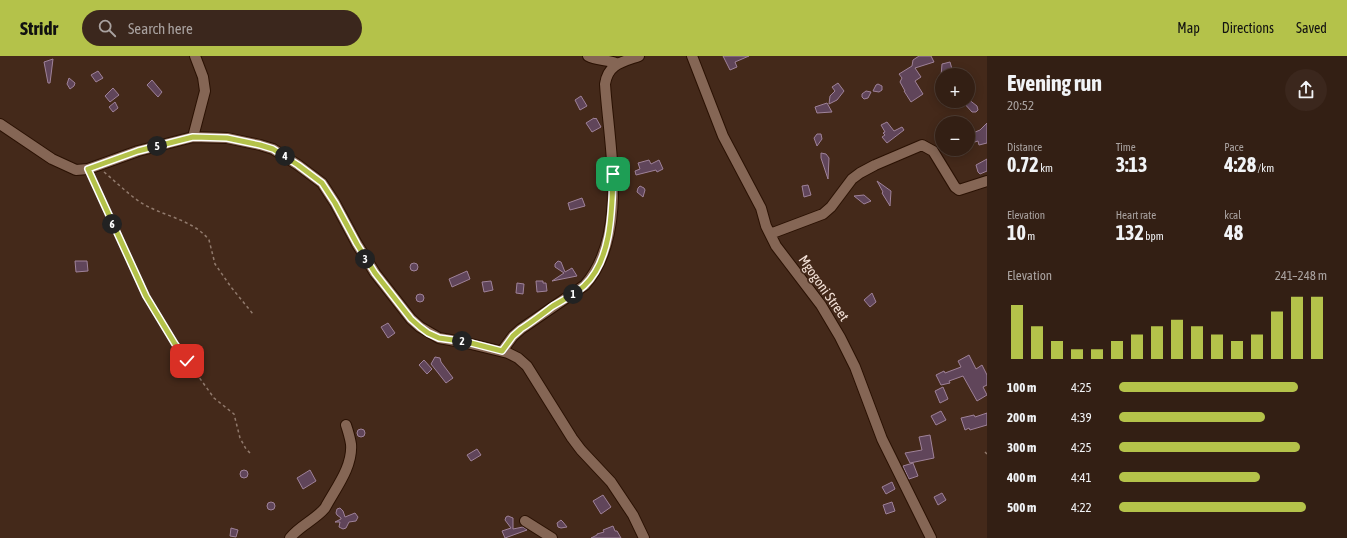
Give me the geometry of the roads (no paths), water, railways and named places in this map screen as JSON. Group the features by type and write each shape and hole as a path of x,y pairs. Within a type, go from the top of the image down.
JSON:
{"street":[{"path":"193,137 205,91 203,77 196,56"},
{"path":"588,56 596,59 610,60 618,64"},
{"path":"502,351 513,336 521,329 585,285 591,278 600,262 607,238 612,208 613,174 605,84 606,76 611,69 618,64 639,56"},
{"name":"Mgogoni Street","path":"692,56 723,136 761,208 766,226 776,246 821,305 840,337 855,367 882,439 931,538"},
{"path":"0,124 52,159 76,170 92,168 138,151 193,137 214,137 249,142 273,149 289,158 322,183 335,203 360,250 375,273 411,319 420,327 439,338 467,342 502,351 518,358 527,366 572,438 581,450 611,482 633,515 644,538"},
{"path":"770,234 823,214 831,207 852,179 860,173 922,145 933,151 955,188 959,190 987,181"},
{"path":"290,538 320,514 325,508 348,465 351,443 346,425"},
{"path":"525,521 552,538"}]}
